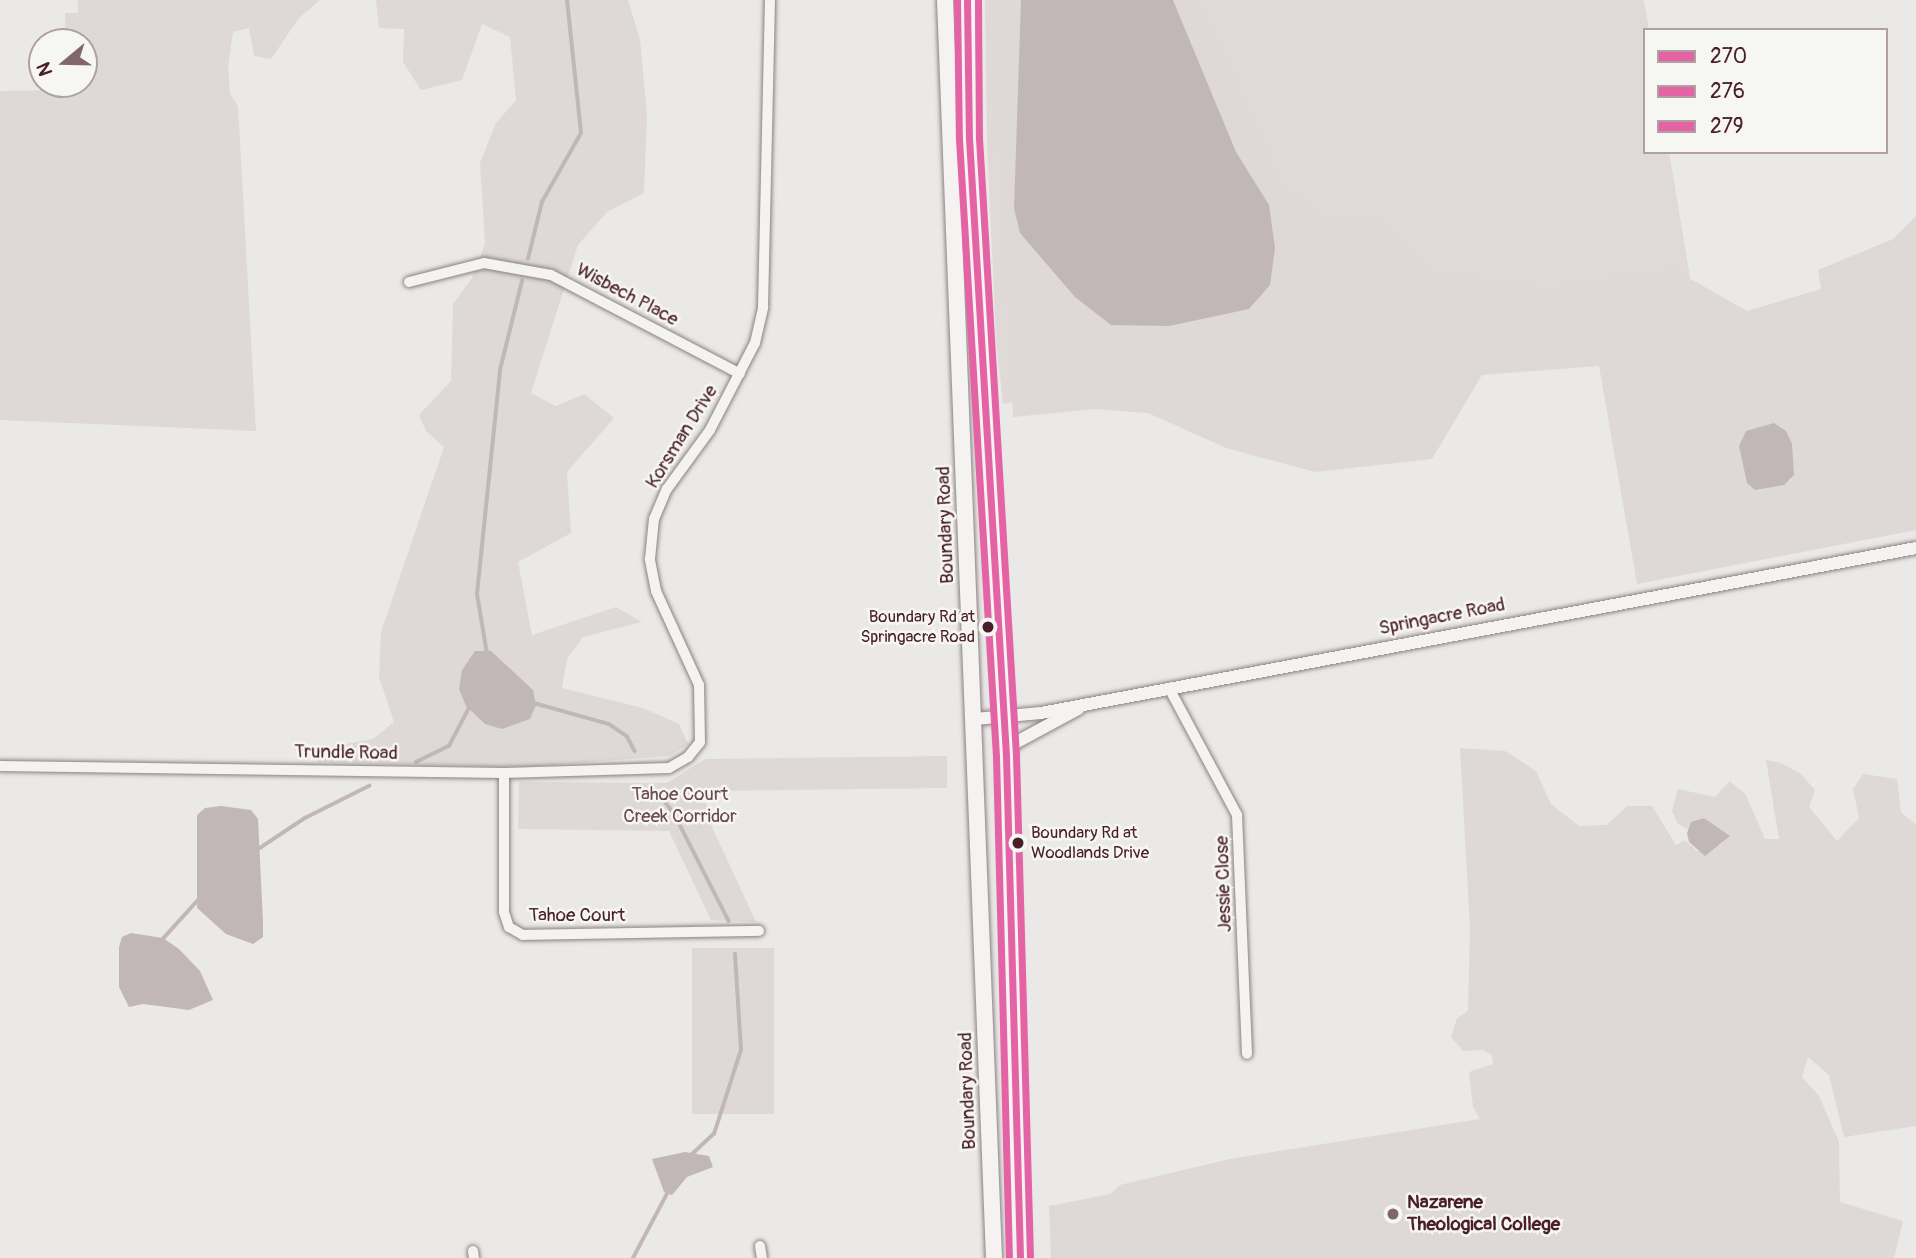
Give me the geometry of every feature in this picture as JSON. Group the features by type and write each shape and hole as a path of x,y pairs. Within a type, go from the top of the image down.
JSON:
{"highway":[{"name":"Boundary Road","path":"945,0 994,1258"},
{"path":"967,0 969,138 1006,756 1020,1258"}],"street":[{"name":"Korsman Drive","path":"688,757 699,743 699,685 656,591 650,559 654,519 667,489 710,430 755,343 763,307 770,0"},
{"name":"Wisbech Place","path":"409,282 484,263 551,275 740,374"},
{"name":"Springacre Road","path":"975,719 1169,688 1916,548"},
{"name":"Jessie Close","path":"1169,688 1237,815 1247,1054"},
{"path":"1006,756 1015,743 1090,702"},
{"name":"Trundle Road","path":"0,766 504,773 668,768 688,757"},
{"name":"Tahoe Court","path":"504,773 504,912 509,927 523,935 759,931"},
{"path":"760,1246 762,1258"}],"shaded area":[{"path":"985,0 1644,0 1649,28 1643,28 1643,154 1669,154 1692,289 1003,404 996,339 987,140"},
{"path":"1021,0 1173,0 1236,152 1269,205 1275,248 1270,285 1249,309 1169,326 1111,325 1075,297 1020,233 1014,208"},
{"path":"1774,423 1786,431 1792,444 1794,475 1784,485 1755,490 1747,483 1739,446 1746,431"},
{"path":"475,651 491,651 533,690 536,705 530,719 502,729 485,724 466,706 459,689 462,670"},
{"path":"221,806 251,810 258,819 263,937 253,944 226,934 197,908 197,815 205,808"},
{"path":"1704,818 1730,836 1705,856 1689,842 1687,833 1691,822"},
{"path":"131,933 163,938 179,949 200,971 213,1000 189,1010 143,1004 129,1007 119,987 119,947 122,937"},
{"path":"685,1152 709,1156 713,1167 687,1177 672,1195 664,1192 652,1159"}],"green space":[{"path":"78,0 320,0 299,18 271,59 254,56 249,28 233,32 228,68 230,94 238,106 256,431 0,420 0,91 28,91 28,98 98,98 98,28 66,28 65,13 78,13"},
{"path":"376,0 628,0 640,40 647,114 644,193 607,212 578,245 531,393 556,406 584,394 614,418 567,472 571,533 518,562 532,635 616,607 642,622 583,637 567,659 562,688 643,708 679,724 688,744 670,756 522,767 317,762 323,748 373,739 394,722 379,677 381,632 444,447 426,431 419,415 451,381 453,304 472,278 485,244 480,163 496,123 516,100 510,37 482,24 462,80 421,90 403,62 404,29 379,28"},
{"path":"991,0 1021,0 1014,208 1020,233 1075,297 1269,205 1236,152 1173,0 1199,0 1283,187 1334,223 1373,215 1433,273 1548,288 1673,269 1747,311 1821,289 1818,270 1893,239 1916,216 1916,530 1637,584 1599,366 1482,375 1432,459 1315,472 1226,448 1148,413 1095,409 1013,417","holes":["1792,444 1791,481 1739,446"]},
{"path":"1460,748 1505,751 1536,771 1551,804 1579,826 1607,825 1627,806 1652,806 1676,845 1685,840 1697,851 1720,845 1729,836 1704,818 1691,822 1688,829 1678,824 1672,811 1678,789 1715,797 1730,781 1746,795 1765,839 1779,839 1766,760 1781,763 1801,774 1815,790 1809,807 1837,841 1859,818 1853,789 1863,774 1897,779 1901,812 1916,825 1916,1126 1844,1137 1829,1075 1808,1057 1802,1077 1819,1096 1839,1142 1840,1202 1903,1221 1894,1258 1051,1258 1049,1206 1110,1194 1120,1185 1230,1159 1480,1119 1473,1107 1469,1072 1493,1064 1492,1055 1483,1050 1463,1051 1451,1037 1457,1018 1468,1011 1470,928"},
{"name":"Tahoe Court Creek Corridor","path":"947,756 947,788 706,791 707,816 756,922 711,920 669,831 518,829 519,782 667,783 705,759"},
{"path":"692,948 774,948 774,1114 692,1114"}],"waterway":[{"path":"528,259 542,202 581,133 567,0"},
{"path":"487,654 477,594 500,370 522,281"},
{"path":"534,703 609,724 627,736 635,751"},
{"path":"416,762 449,746 470,706"},
{"path":"257,850 305,818 369,786"},
{"path":"659,794 674,813 729,921"},
{"path":"161,941 198,900"},
{"path":"690,1156 714,1134 741,1050 735,954"},
{"path":"633,1258 668,1192"}],"transit line":[{"name":"276","path":"957,0 959,139 996,756 1009,1258"},
{"name":"270","path":"967,0 969,138 1006,756 1020,1258"},
{"name":"279","path":"978,0 979,138 1016,756 1030,1258"}],"place":[{"name":"Boundary Rd at Springacre Road","path":"988,627"},
{"name":"Boundary Rd at Woodlands Drive","path":"1018,843"},
{"name":"Nazarene Theological College","path":"1393,1214"}]}
